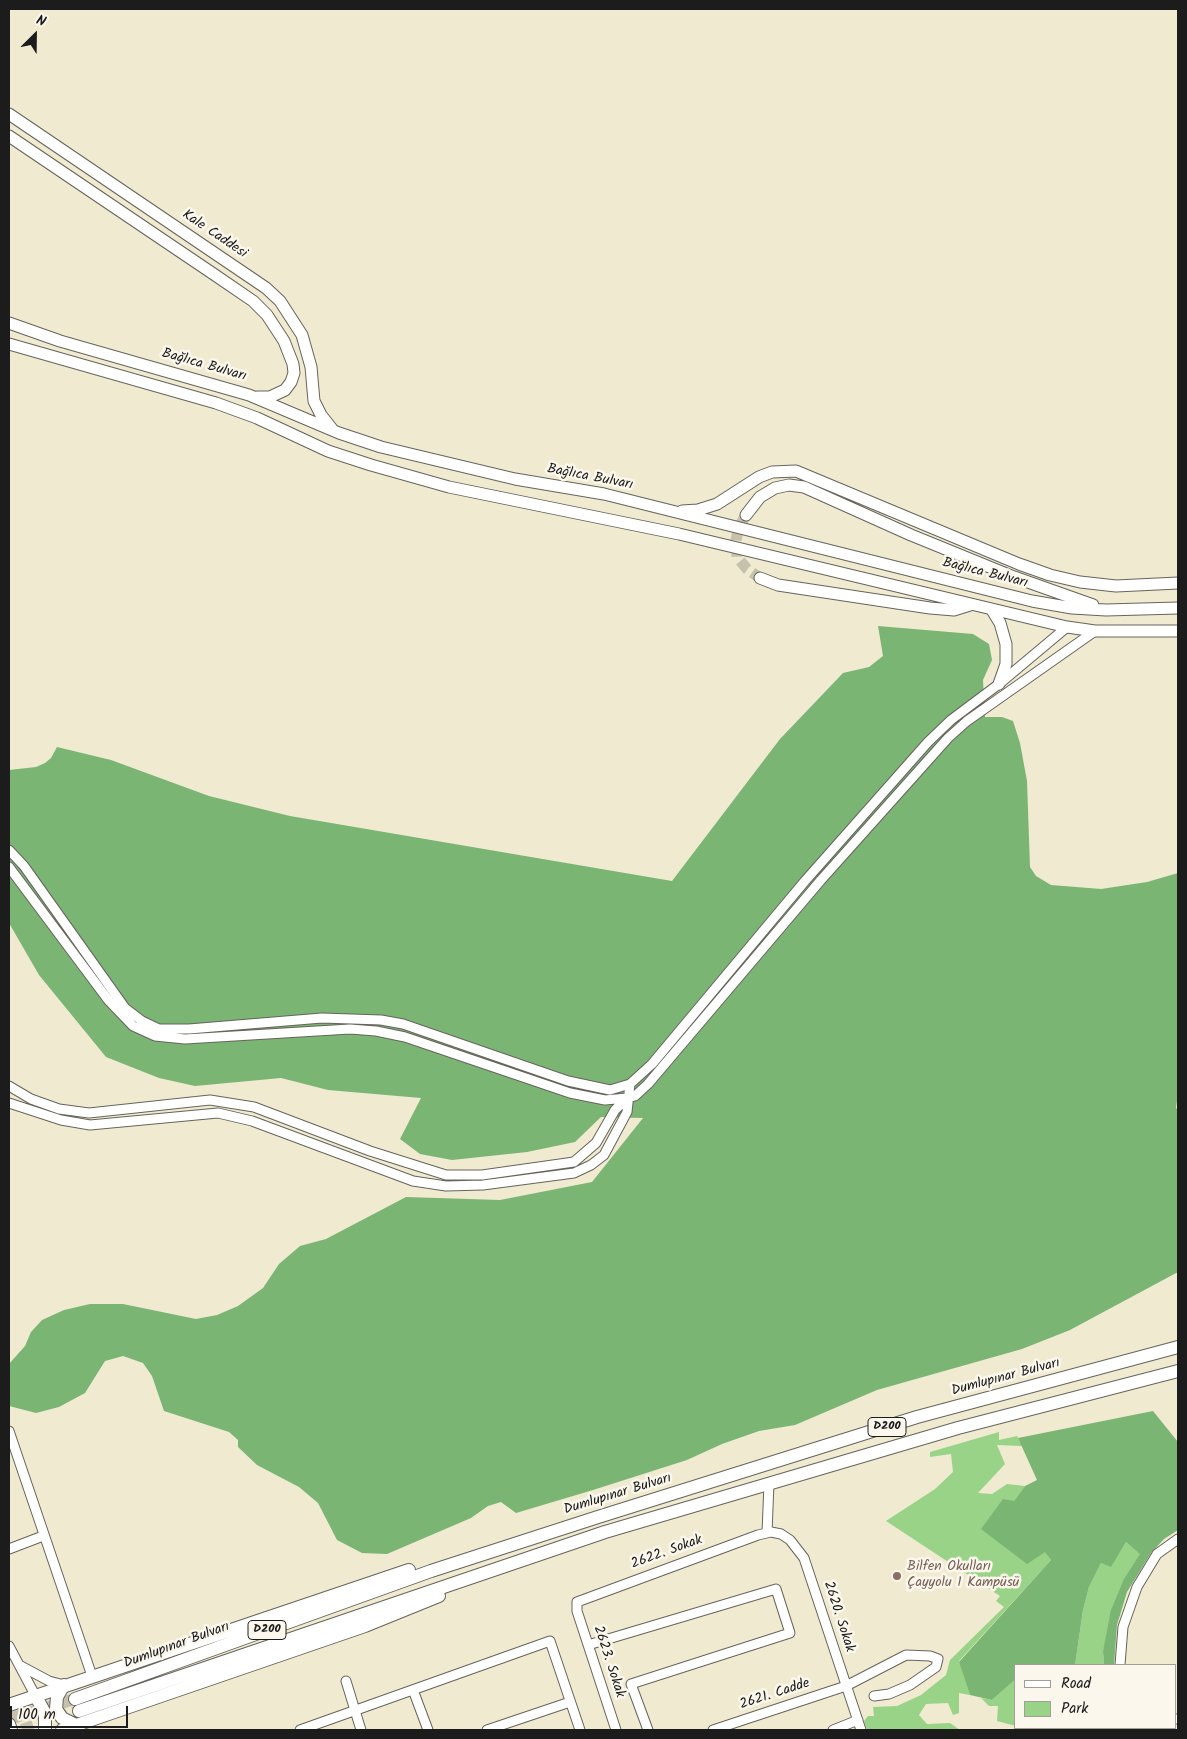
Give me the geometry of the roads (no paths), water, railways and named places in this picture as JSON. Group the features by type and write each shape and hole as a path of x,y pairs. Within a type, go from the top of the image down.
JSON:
{"highway":[{"name":"Dumlupınar Bulvarı","path":"1178,1347 917,1417 459,1562 77,1705 605,1532 958,1428 1178,1372"},
{"path":"9,1704 407,1571 433,1564 459,1562"},
{"path":"62,1730 365,1626 447,1593 465,1579"},
{"path":"64,1685 57,1697 56,1709 62,1718 76,1726"},
{"path":"35,1695 45,1713 45,1730"},
{"path":"9,1724 12,1730"}],"main road":[{"name":"Kale Caddesi","path":"9,114 266,288 280,302 302,335 311,367 314,401 321,415 335,432"},
{"path":"9,136 212,273 253,302 267,315 284,341 293,364 293,378 288,386 276,395 259,398 248,395"},
{"name":"Bağlıca Bulvarı","path":"9,323 60,340 248,395 335,432 381,447 515,480 604,494 1032,601 1072,608 1106,610 1178,608"},
{"path":"9,344 216,403 258,418 328,451 426,480 679,534 1068,627 1095,630 1178,630"},
{"path":"668,511 688,511 708,507 726,499 760,477 772,472 796,471 1019,564 1050,575 1080,582 1106,585 1146,586 1178,583"},
{"path":"746,515 760,497 775,488 788,485 804,487 911,535 1014,577 1106,610"},
{"path":"1014,577 1050,575"},
{"path":"760,578 778,585 930,608 954,610 971,605"},
{"path":"992,610 1000,623 1006,644 1006,664 999,684"}],"street":[{"path":"9,850 24,866 126,1008 142,1021 159,1029 189,1029 322,1018 381,1020 403,1024 568,1082 610,1090 630,1084 652,1064 805,881 928,742 951,720 999,684 1068,627"},
{"path":"9,1086 32,1099 58,1108 89,1112 210,1100 254,1107 370,1151 446,1175 482,1175 574,1162 596,1143 616,1110 628,1098 643,1090 820,880 948,738 967,720 1095,630"},
{"path":"9,867 109,1002 133,1026 149,1034 185,1039 350,1029 376,1031 405,1037 570,1093 606,1100 628,1098"},
{"path":"9,1103 61,1120 90,1124 218,1113 252,1121 413,1181 446,1186 484,1185 574,1173 604,1155 627,1112 630,1084"},
{"path":"9,1431 92,1676"},
{"path":"767,1532 770,1483"},
{"name":"2622. Sokak","path":"577,1602 767,1532"},
{"name":"2620. Sokak","path":"767,1532 784,1535 795,1545 804,1558 861,1730"},
{"path":"9,1549 43,1536"},
{"path":"1120,1664 1123,1627 1137,1587 1157,1554 1178,1539"},
{"path":"588,1645 776,1588 790,1632 631,1684 648,1730"},
{"name":"2623. Sokak","path":"577,1602 577,1611 616,1730"},
{"path":"300,1730 317,1727 355,1711 550,1641 580,1730"},
{"path":"9,1646 35,1695"},
{"name":"2621. Cadde","path":"713,1730 846,1686 906,1655 930,1656 938,1659 936,1666 910,1686 889,1694 874,1696"},
{"path":"20,1665 49,1681 64,1685"},
{"path":"346,1682 361,1730"},
{"path":"413,1690 428,1730"},
{"path":"487,1730 570,1702"},
{"path":"833,1730 858,1720"}],"tunnel":[{"path":"746,515 739,527 736,540 737,557 747,569 760,578"},
{"path":"9,1719 75,1699"},
{"path":"22,1730 79,1711"}],"place":[{"name":"Bilfen Okulları Çayyolu 1 Kampüsü","path":"897,1576"}]}
